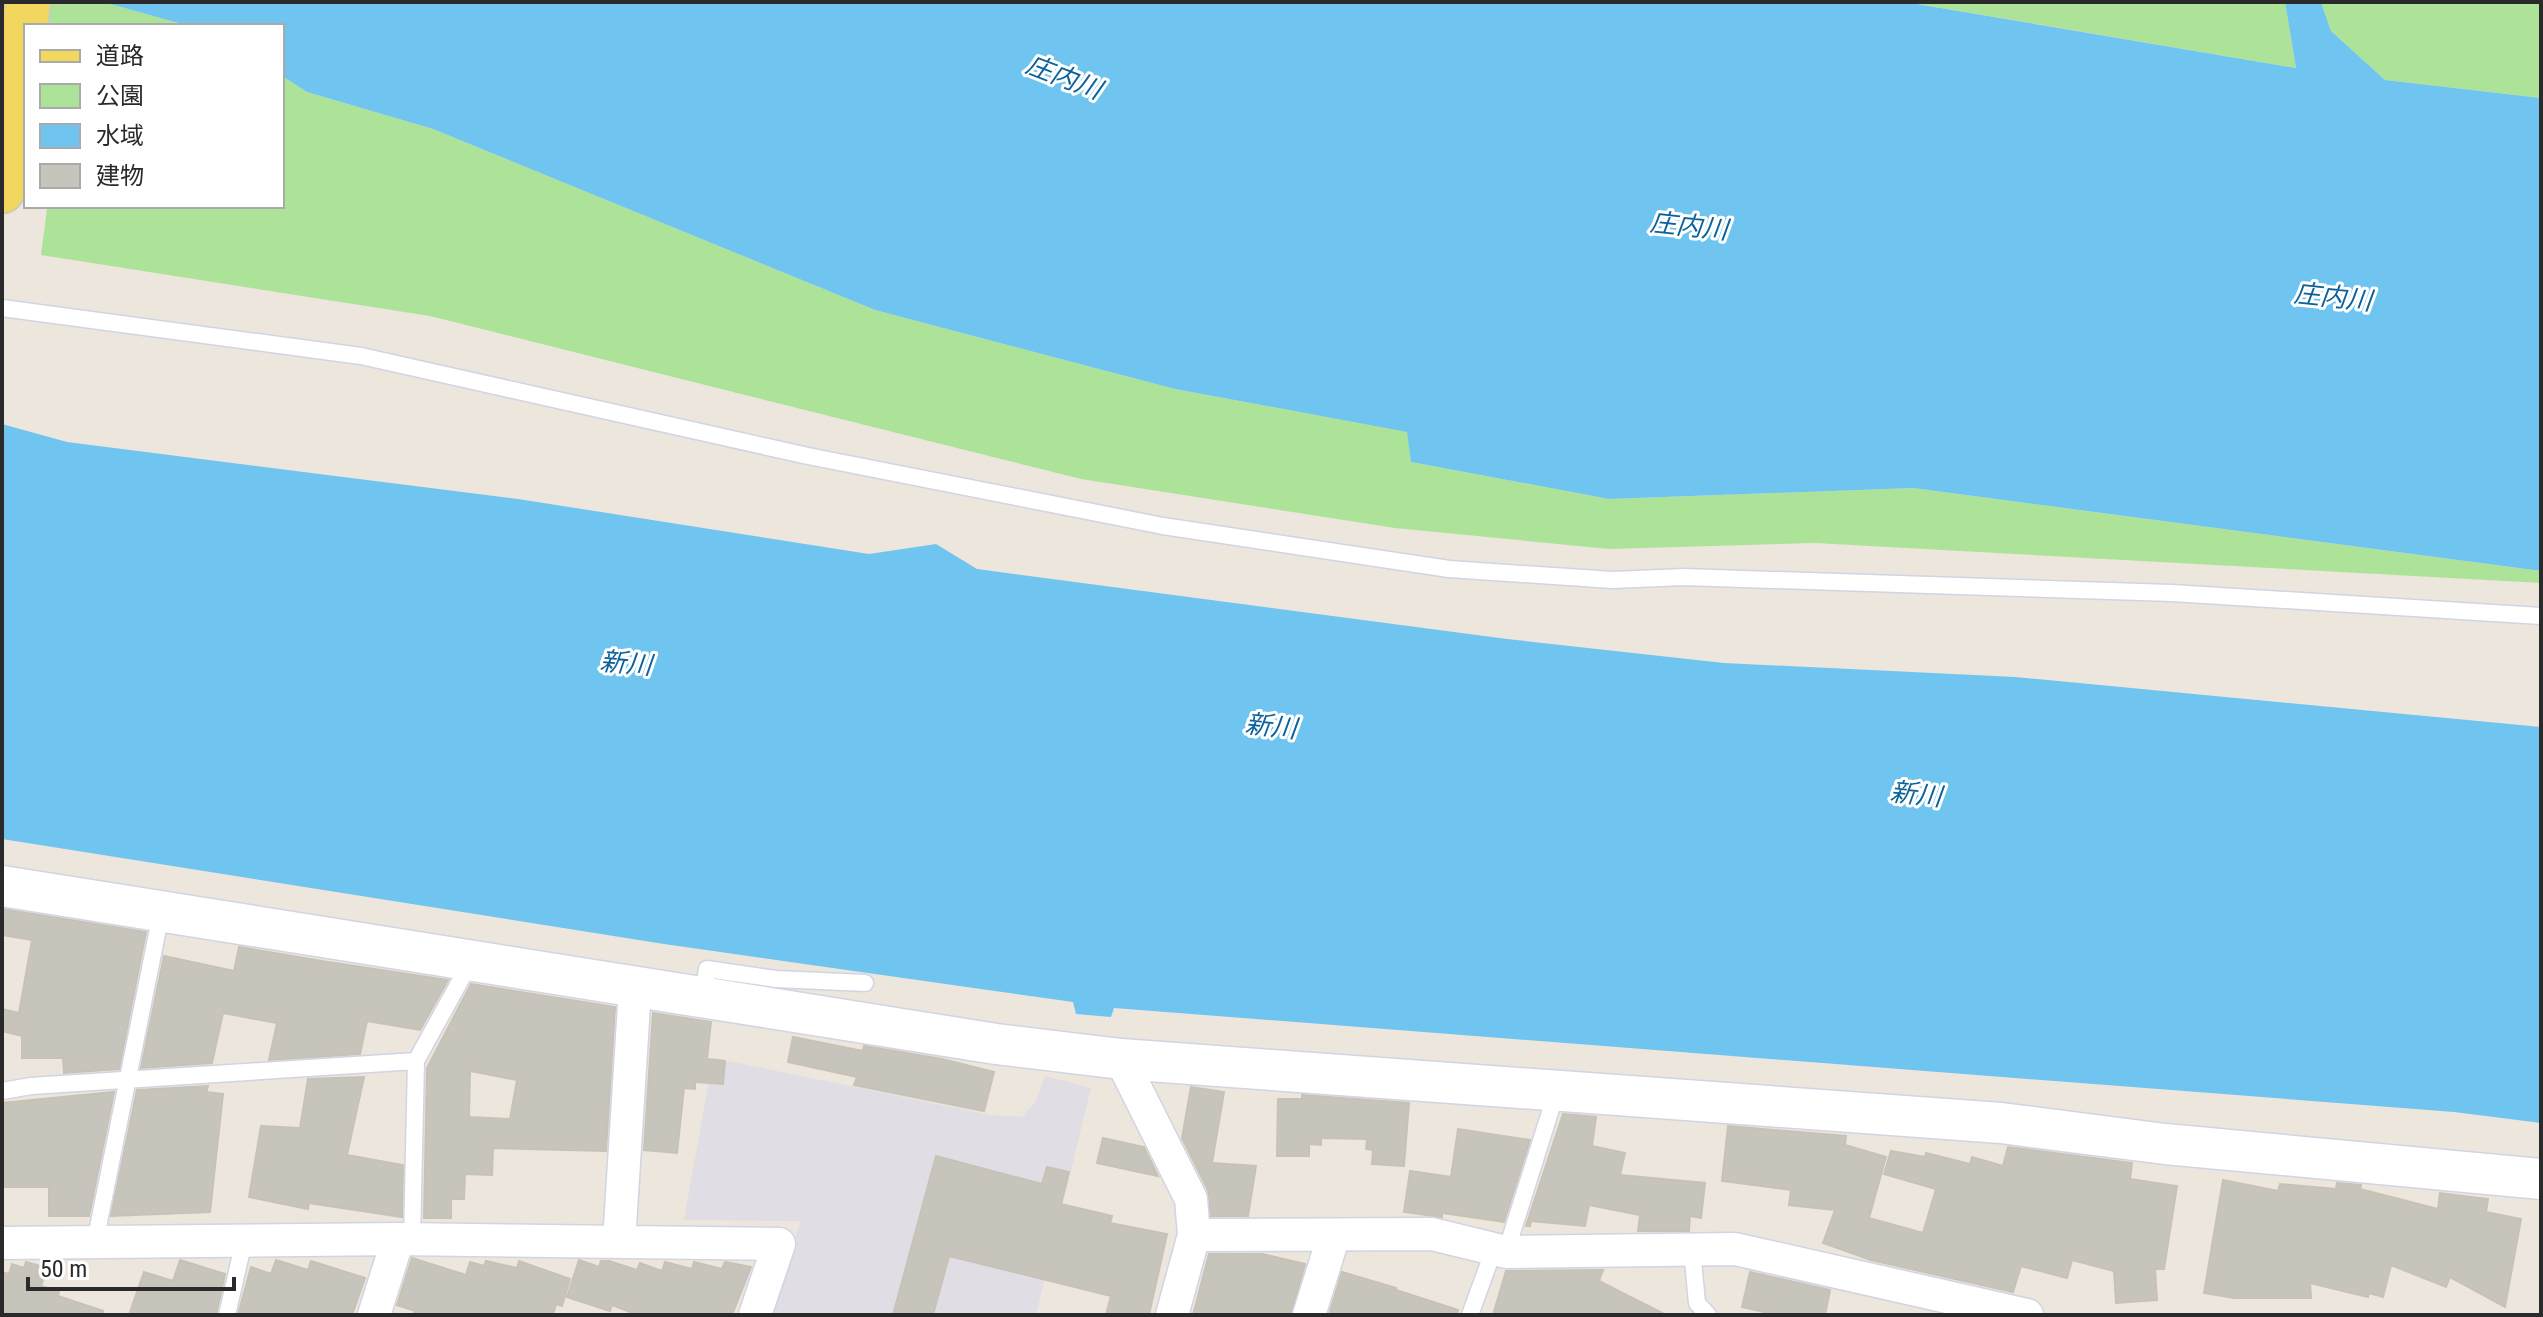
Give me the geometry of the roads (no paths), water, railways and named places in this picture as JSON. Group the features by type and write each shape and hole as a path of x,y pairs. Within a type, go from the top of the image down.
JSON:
{"main road":[{"path":"25,24 28,2"},
{"path":"2,191 24,31"}],"street":[{"path":"2,886 635,989 996,1044 1121,1059 1557,1088 2001,1123 2165,1144 2541,1179"},
{"path":"619,1242 635,989"},
{"path":"1121,1059 1191,1199 1194,1235 1172,1315"},
{"path":"1194,1235 1432,1234 1500,1250 1735,1249 2027,1315"},
{"path":"1309,1315 1334,1235"},
{"path":"374,1315 405,1239"},
{"path":"2,1243 405,1239 779,1244 755,1315"}],"lane":[{"path":"2,308 361,356 464,376 808,456 1163,526 1449,569 1613,580 1684,577 2172,593 2541,616"},
{"path":"95,1242 130,1081 161,914"},
{"path":"405,1239 416,1061 470,963"},
{"path":"702,999 707,969 776,979 865,983"},
{"path":"2,1091 416,1061"},
{"path":"1470,1315 1500,1250 1557,1088"},
{"path":"227,1315 244,1241"},
{"path":"1692,1250 1697,1303 1708,1315"}],"water":[{"name":"庄内川","path":"103,2 1905,2 2296,68 2285,2 2321,2 2331,31 2385,80 2541,98 2541,571 1913,488 1609,499 1411,462 1407,432 1175,389 875,310 433,129 307,92 284,77 284,24 182,24"},
{"name":"新川","path":"2,424 67,442 518,499 869,554 936,544 977,569 1507,639 1724,663 2015,677 2541,727 2541,1123 2454,1112 1114,1008 1111,1017 1076,1014 1073,1002 664,944 2,839"}]}
